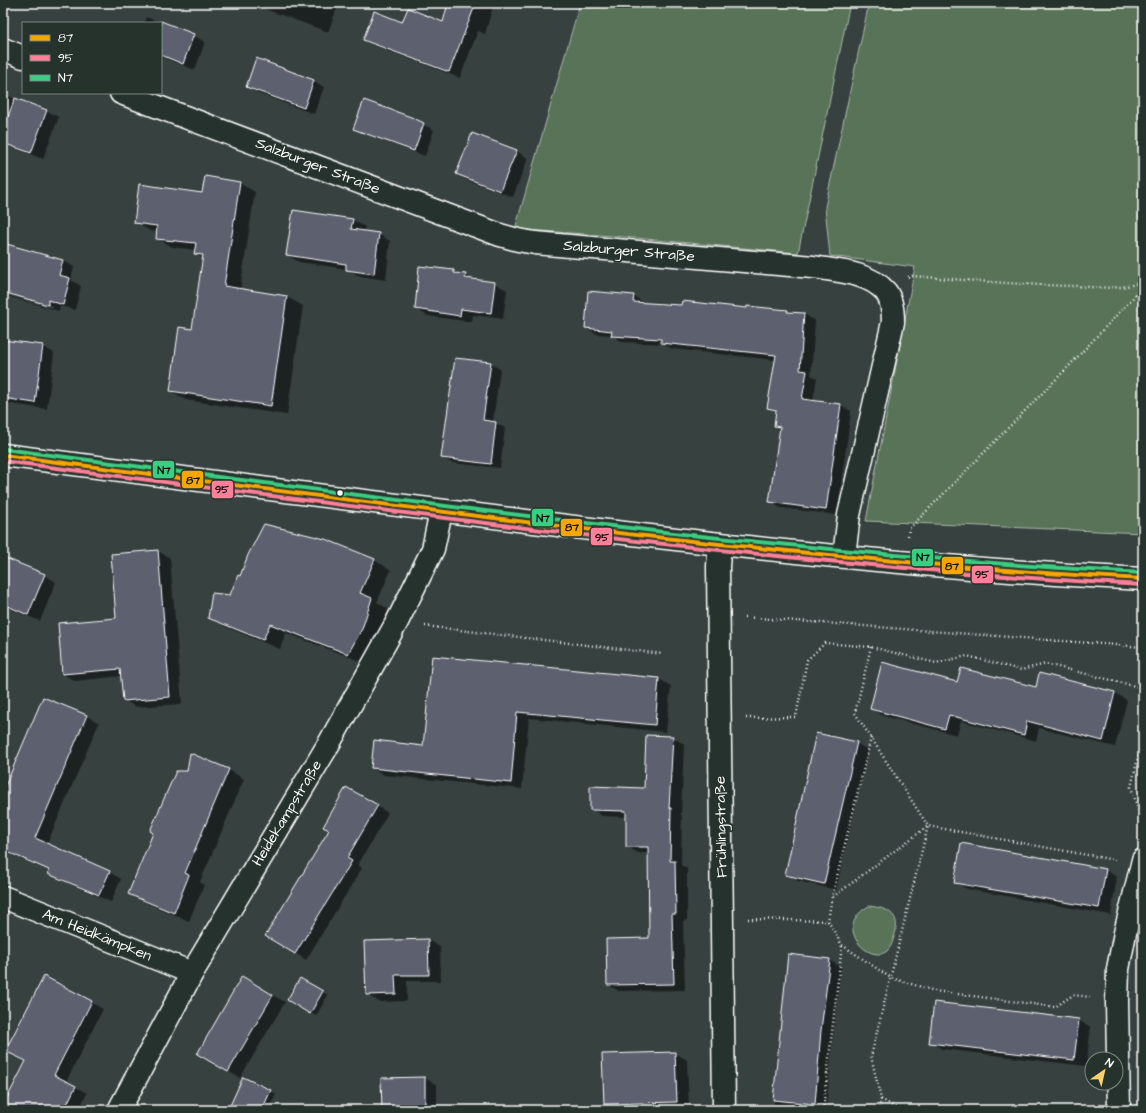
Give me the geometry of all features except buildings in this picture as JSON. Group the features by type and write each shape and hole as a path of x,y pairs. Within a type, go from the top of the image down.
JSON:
{"street":[{"path":"3,50 22,57"},
{"name":"Salzburger Straße","path":"124,94 500,235 518,240 813,267 842,272 864,278 877,284 886,292"},
{"path":"844,556 849,515 893,322 892,306 886,292"},
{"path":"3,455 441,511 720,544 1045,574 1143,579"},
{"name":"Heidekampstraße","path":"119,1110 192,973 327,747 397,622 433,548 441,511"},
{"name":"Frühlingstraße","path":"720,544 718,566 718,614 724,1110"},
{"path":"1119,1110 1117,1002 1118,969 1142,862"},
{"name":"Am Heidkämpken","path":"3,897 192,973"}],"path":[{"path":"886,292 905,278 912,276 1039,286 1113,288 1135,285 1143,281"},
{"path":"907,541 909,529 1069,366 1143,287"},
{"path":"718,614 1143,648"},
{"path":"397,622 663,654"},
{"path":"720,718 796,717 807,660 825,643 871,647 936,663 967,656 1021,670 1046,664 1143,688"},
{"path":"871,647 854,713 928,826 871,1056 881,1099 879,1110"},
{"path":"1143,736 1131,787 1143,825"},
{"path":"871,738 832,897 828,921 842,945 891,978 935,991 1055,1007 1073,995 1117,1002"},
{"path":"832,897 928,826 1142,862"},
{"path":"722,918 828,921"},
{"path":"823,1110 842,945"},
{"path":"881,1099 900,1110"}],"green space":[{"path":"580,3 850,3 798,253 613,236 515,229"},
{"path":"869,3 1143,3 1143,533 866,521 915,267 830,256 825,207"},
{"path":"869,906 886,910 894,916 896,921 895,934 891,945 887,951 880,954 872,953 864,948 857,942 854,933 853,924 858,915"}],"transit line":[{"name":"N7","path":"4,449 572,522 857,552 1000,564 1143,573"},
{"name":"87","path":"3,455 572,528 857,558 1000,570 1143,579"},
{"name":"95","path":"3,461 572,534 857,564 1000,576 1143,585"}]}
